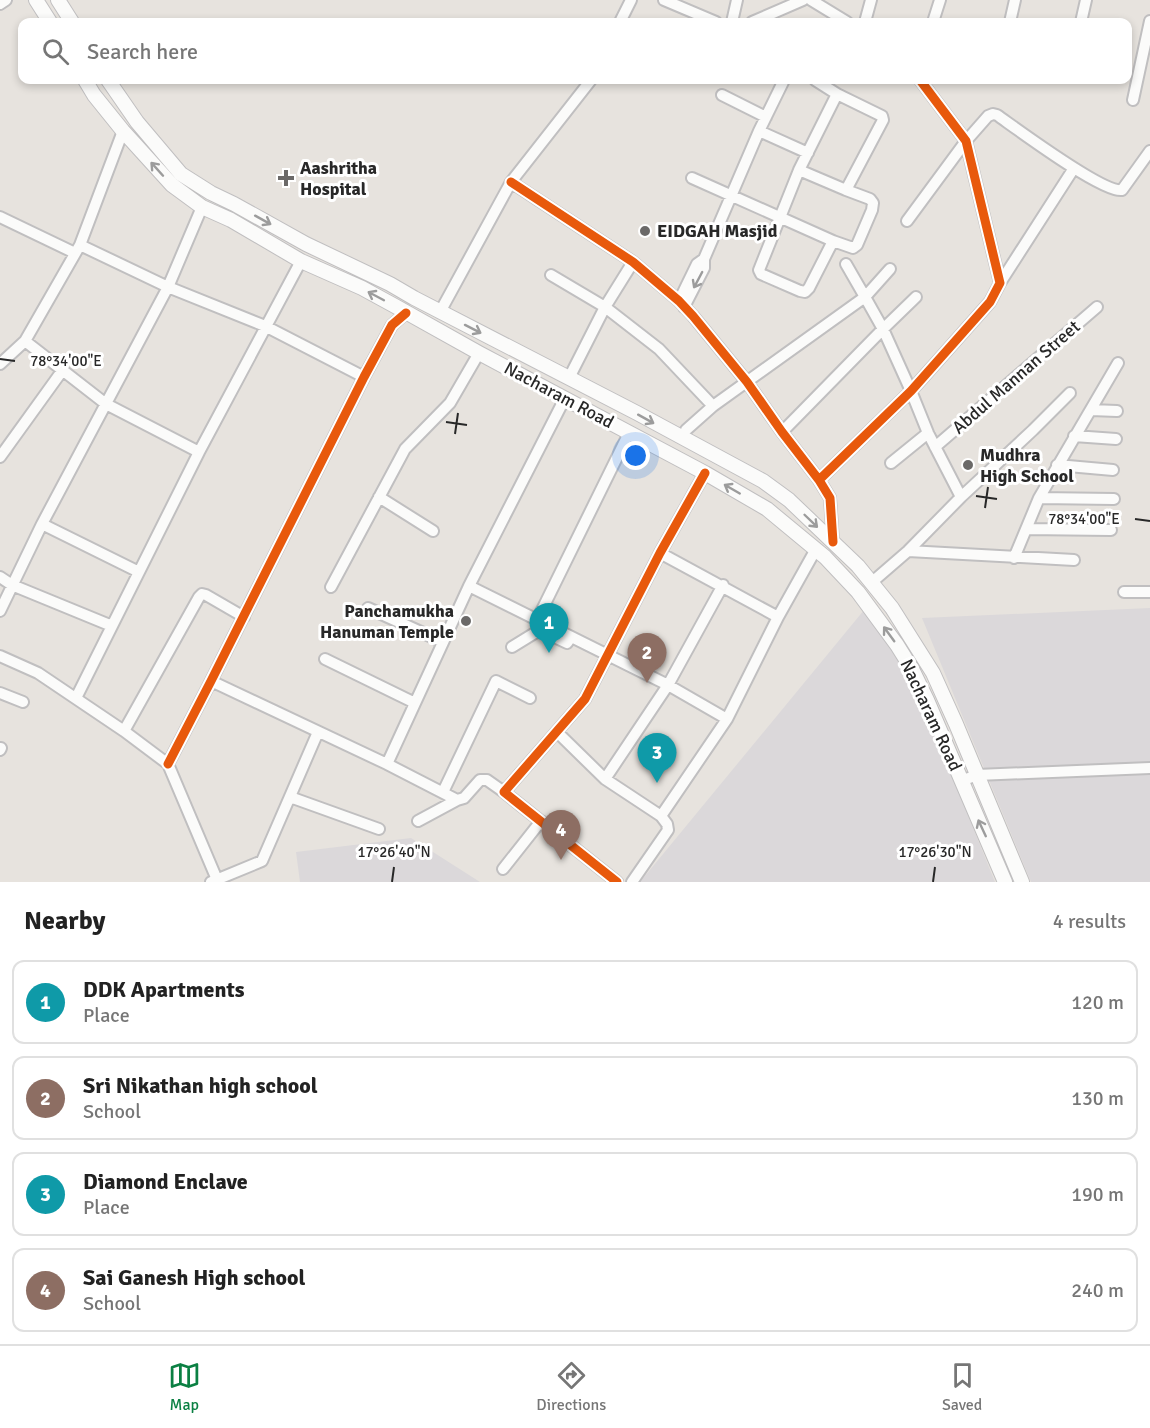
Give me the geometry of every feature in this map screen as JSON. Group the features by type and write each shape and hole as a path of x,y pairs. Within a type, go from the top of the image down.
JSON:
{"main road":[{"path":"36,0 47,18"},
{"path":"58,0 69,18"},
{"name":"Nacharam Road","path":"87,84 123,131 172,185 202,207 226,218 301,261 362,288 705,473 767,509 816,549 858,592 912,669 1005,882"},
{"name":"Nacharam Road","path":"111,84 137,122 181,174 211,193 306,244 390,284 764,481 789,500 858,566 892,608 933,673 1022,882"},
{"path":"226,218 234,204"}],"street":[{"path":"0,4 6,0"},
{"path":"622,18 631,0"},
{"path":"664,0 707,18"},
{"path":"733,18 737,0"},
{"path":"761,18 803,0"},
{"path":"811,0 840,18"},
{"path":"866,18 871,0"},
{"path":"934,18 940,0"},
{"path":"1011,18 1015,0"},
{"path":"1082,18 1086,0"},
{"path":"1133,100 1150,21"},
{"path":"440,312 511,182 588,84"},
{"path":"681,304 697,264 704,260 759,131 782,84"},
{"path":"821,84 882,116 883,120 846,190"},
{"path":"923,84 966,141 1000,283"},
{"path":"833,241 805,292 761,274 759,270 779,216 837,94"},
{"path":"722,95 766,117"},
{"path":"907,221 966,141 988,116 993,114 1074,168 1117,191 1122,190 1150,151"},
{"path":"0,364 25,341 78,249 123,131"},
{"path":"759,131 808,153"},
{"path":"819,480 911,391 990,302 1074,168"},
{"path":"692,178 848,248 853,248 872,210 873,203 870,199 800,170"},
{"path":"511,182 633,262 681,304 747,382 819,480 830,498 832,542"},
{"path":"0,611 42,524 168,287 202,207"},
{"path":"0,217 265,326 364,377"},
{"path":"76,698 199,452 301,261"},
{"path":"569,378 605,307 633,262"},
{"path":"846,264 883,329 928,433 961,497"},
{"path":"686,430 713,406 865,297 890,270"},
{"path":"551,275 605,307 659,349 713,406"},
{"path":"782,432 916,297"},
{"name":"Abdul Mannan Street","path":"935,447 1097,307"},
{"path":"168,764 364,377 392,325 406,313"},
{"path":"25,341 106,404 199,452"},
{"path":"331,587 405,449 450,403 479,353"},
{"path":"1014,558 1039,498 1118,363"},
{"path":"0,457 62,371"},
{"path":"871,583 908,552 961,497 1071,393"},
{"path":"387,764 470,586 565,398"},
{"path":"1091,410 1117,411"},
{"path":"537,620 630,433"},
{"path":"891,463 928,433"},
{"path":"1074,436 1116,439"},
{"path":"1057,465 1113,470"},
{"path":"504,792 585,699 660,553 705,473"},
{"path":"379,497 433,531"},
{"path":"1039,498 1114,499"},
{"path":"42,524 139,572"},
{"path":"1026,529 1111,530"},
{"path":"661,816 727,719 778,616 816,549"},
{"path":"908,552 1074,560"},
{"path":"660,553 778,616"},
{"path":"0,578 112,626"},
{"path":"605,779 668,685 723,585"},
{"path":"470,586 537,620 552,632"},
{"path":"1124,592 1150,592"},
{"path":"124,731 202,594 244,617"},
{"path":"368,609 443,642"},
{"path":"512,646 538,631 571,637 668,685 727,719"},
{"path":"0,656 38,674 76,698 168,764 216,881 262,861 318,732"},
{"path":"325,659 415,703"},
{"path":"211,681 387,764 457,800"},
{"path":"443,792 496,681 530,698"},
{"path":"0,693 23,702"},
{"path":"557,732 605,779 661,816 668,824 668,830 632,882"},
{"path":"961,781 977,775 1150,768"},
{"path":"418,821 467,796 480,780 487,780 617,882"},
{"path":"290,797 379,829"},
{"path":"503,869 541,821"}],"shaded area":[{"path":"869,604 919,694 995,882 640,882"},
{"path":"1150,608 1150,882 1031,882 922,618"},
{"path":"411,838 480,882 300,882 296,852"}],"cycle path":[{"path":"819,480 911,391 990,302 1000,283 966,141 923,84"},
{"path":"511,182 633,262 693,316 747,382 819,480 830,498 833,542"},
{"path":"168,764 364,377 392,325 406,313"},
{"path":"617,882 504,792 585,699 660,553 705,473"}],"place":[{"name":"Aashritha Hospital","path":"286,178"},
{"name":"EIDGAH Masjid","path":"645,231"},
{"name":"Mudhra High School","path":"968,465"},
{"name":"Panchamukha Hanuman Temple","path":"466,621"},
{"name":"DDK Apartments","path":"549,653"},
{"name":"Sri Nikathan high school","path":"647,683"},
{"name":"Diamond Enclave","path":"657,783"},
{"name":"Sai Ganesh High school","path":"561,860"}]}
